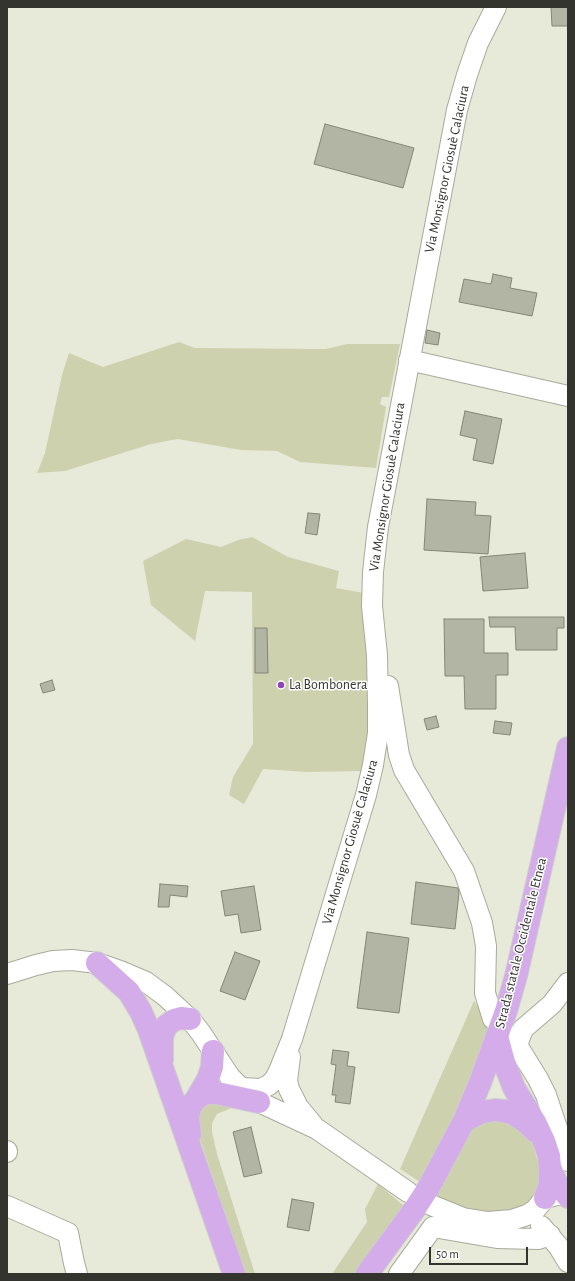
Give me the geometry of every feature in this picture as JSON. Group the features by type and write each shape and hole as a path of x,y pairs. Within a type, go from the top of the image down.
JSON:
{"main road":[{"name":"Strada statale Occidentale Etnea","path":"367,1274 429,1187 464,1121 480,1083 504,1034 506,1012 516,976 568,748"},
{"path":"97,963 129,992 141,1012 149,1030 234,1274"},
{"path":"162,1066 162,1037 166,1026 174,1020 181,1018 190,1019"},
{"path":"504,1034 504,1062 514,1088 535,1122 549,1156 559,1164"},
{"path":"192,1151 188,1117 190,1107 208,1079 212,1067 213,1051"},
{"path":"197,1098 206,1093 217,1093 266,1106"},
{"path":"464,1121 482,1112 495,1110 505,1111 514,1114 526,1122 544,1141"},
{"path":"559,1164 556,1182 568,1197"},
{"path":"545,1198 559,1164"}],"street":[{"name":"Via Monsignor Giosuè Calaciura","path":"266,1106 286,1094 283,1076 292,1039 366,795 373,765 378,732 377,655 372,606 372,572 384,487 457,110 478,43 496,7"},
{"path":"409,360 568,396"},
{"path":"377,655 386,671 399,755 404,770 464,871 482,922 486,946 485,993 504,1034 538,1080 546,1095 559,1164"},
{"path":"7,974 36,964 72,960 97,963 146,982 165,996 190,1019 230,1076 241,1088 266,1106 317,1129 408,1192"},
{"path":"504,1034 523,1030 552,1004 568,983"},
{"path":"241,1088 260,1089 270,1085 275,1079 283,1076 298,1107 317,1129"},
{"path":"431,1205 463,1218 488,1222 512,1220 526,1215 535,1210 545,1198 557,1195 568,1197"},
{"path":"545,1198 561,1249"},
{"path":"7,1206 68,1233 77,1274"},
{"path":"526,1215 540,1224 561,1249"},
{"path":"399,1274 433,1227 497,1238 538,1239 561,1249"}],"green space":[{"path":"179,342 195,348 326,349 347,344 400,344 389,397 382,397 380,404 386,407 376,468 300,462 277,451 241,450 178,439 151,444 65,471 37,473 45,453 62,375 69,353 103,367"},
{"path":"252,537 288,557 339,571 336,588 364,593 370,703 368,742 363,771 307,772 263,769 244,804 229,795 233,777 253,744 252,592 205,591 195,641 151,605 143,561 186,539 221,547 238,540"},
{"path":"474,1001 490,1024 471,1079 454,1118 420,1182 400,1169"},
{"path":"206,1099 239,1105 217,1114 212,1123 212,1132 217,1154 255,1274 245,1274 193,1118"},
{"path":"488,1116 522,1129 533,1145 538,1162 540,1180 537,1193 529,1202 519,1208 504,1213 485,1214 454,1208 432,1197 469,1127"},
{"path":"378,1184 404,1206 354,1274 332,1274 367,1222 365,1209"}],"building":[{"path":"551,7 568,7 568,26 552,26"},
{"path":"325,124 414,148 403,188 314,164"},
{"path":"493,274 512,278 510,288 537,293 532,316 459,302 464,279 491,284"},
{"path":"427,330 440,333 438,345 425,343"},
{"path":"465,411 502,419 493,464 473,460 477,439 460,435"},
{"path":"427,499 476,502 475,515 491,516 488,554 424,550"},
{"path":"308,513 320,514 317,535 305,533"},
{"path":"525,553 528,588 483,591 480,557"},
{"path":"489,617 564,617 564,628 557,628 557,650 516,650 515,627 490,627"},
{"path":"444,619 484,619 484,653 508,653 508,675 496,675 496,709 465,709 464,676 445,676"},
{"path":"255,628 267,628 268,673 255,673"},
{"path":"52,680 55,690 43,693 40,684"},
{"path":"436,716 439,727 427,730 424,719"},
{"path":"495,721 512,723 510,735 493,733"},
{"path":"416,882 458,888 459,893 455,929 411,924"},
{"path":"160,884 188,886 187,897 170,895 169,907 158,907"},
{"path":"254,886 261,930 241,933 238,914 225,916 221,891"},
{"path":"367,932 409,938 399,1013 357,1008"},
{"path":"235,952 260,961 245,1000 220,991"},
{"path":"333,1050 349,1052 347,1066 355,1067 350,1104 335,1102 336,1095 332,1095 336,1065 331,1064"},
{"path":"251,1127 262,1173 244,1177 233,1132"},
{"path":"292,1199 314,1203 309,1231 287,1227"}],"place":[{"name":"La Bombonera","path":"281,685"}]}
